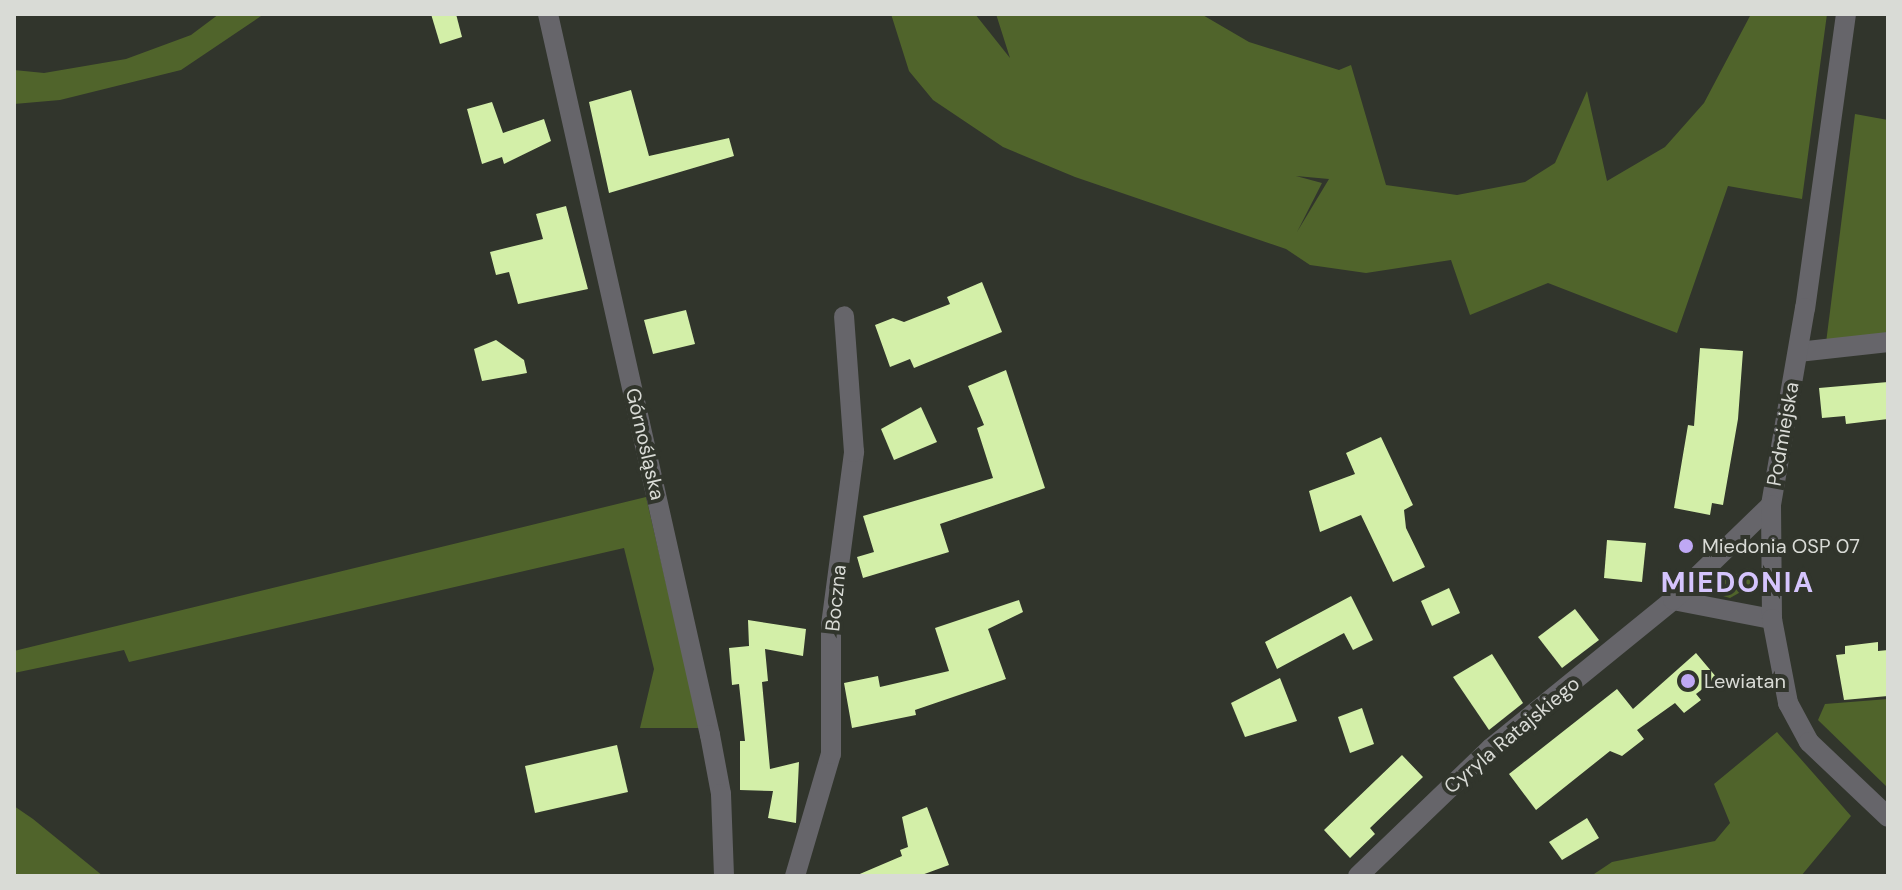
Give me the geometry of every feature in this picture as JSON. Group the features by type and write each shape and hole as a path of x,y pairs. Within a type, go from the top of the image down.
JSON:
{"street":[{"name":"Górnośląska","path":"548,14 710,735 721,794 724,876"},
{"name":"Podmiejska","path":"1846,14 1798,352 1771,505 1772,619 1788,703 1809,742 1888,817"},
{"name":"Boczna","path":"795,876 831,754 831,625 854,452 844,316"},
{"path":"1798,352 1888,342"},
{"name":"Cyryla Ratajskiego","path":"1358,876 1491,748 1673,600 1771,505"},
{"path":"1673,600 1772,619"}],"green space":[{"path":"219,14 264,14 181,70 60,100 14,104 14,70 44,73 126,59 191,35"},
{"path":"891,14 975,14 1010,58 996,14 1201,14 1249,42 1339,70 1351,65 1386,185 1457,195 1525,182 1555,163 1587,91 1607,181 1665,147 1704,103 1751,14 1827,14 1802,199 1728,186 1677,333 1548,283 1470,315 1451,260 1366,273 1310,265 1286,249 1075,177 1003,147 933,100 909,71","holes":["1296,176 1329,179 1297,232 1322,183"]},
{"path":"1855,114 1888,120 1888,335 1826,343"},
{"path":"646,497 700,728 640,728 654,669 624,548 129,662 124,650 14,673 14,651"},
{"path":"1748,568 1756,571 1755,584 1730,598 1723,596 1723,581"},
{"path":"1888,699 1888,788 1818,720 1825,704"},
{"path":"1777,732 1851,816 1801,876 1591,876 1612,862 1715,841 1730,823 1714,784"},
{"path":"14,806 33,819 103,876 15,876"}],"building":[{"path":"431,14 456,14 462,37 440,44"},
{"path":"631,90 649,156 729,138 734,156 609,193 589,102"},
{"path":"492,102 503,133 544,119 551,141 504,164 502,157 482,164 467,109"},
{"path":"566,206 588,289 518,304 509,272 496,275 490,252 543,239 536,214"},
{"path":"982,282 1002,332 914,368 910,359 890,367 875,325 893,318 904,322 950,304 947,297"},
{"path":"686,310 695,344 653,354 644,320"},
{"path":"496,340 524,360 527,373 482,381 474,349"},
{"path":"1700,348 1743,351 1738,419 1723,505 1712,503 1710,515 1674,508 1688,425 1694,426"},
{"path":"1006,370 1045,488 940,524 949,552 863,578 857,557 874,552 863,516 993,478 977,428 984,425 968,386"},
{"path":"1888,382 1888,419 1846,424 1845,416 1822,418 1819,388"},
{"path":"921,407 937,442 894,460 881,429"},
{"path":"1381,437 1413,505 1404,510 1406,528 1425,567 1393,582 1361,515 1320,532 1309,491 1355,474 1346,453"},
{"path":"1607,540 1646,543 1642,582 1604,578"},
{"path":"1449,588 1460,613 1432,626 1421,601"},
{"path":"1351,596 1373,640 1353,650 1344,633 1277,669 1265,642"},
{"path":"1019,600 1023,612 988,629 1006,679 915,710 916,715 852,728 844,683 878,676 880,687 949,671 935,628"},
{"path":"1575,609 1599,640 1562,668 1538,637"},
{"path":"748,620 806,629 803,656 765,649 768,681 762,682 770,769 799,762 796,823 768,818 773,791 740,790 740,741 745,741 739,684 732,685 729,648 749,646"},
{"path":"1878,642 1878,651 1888,650 1888,696 1844,700 1836,655 1845,654 1845,646"},
{"path":"1696,653 1717,678 1696,694 1701,700 1684,713 1675,703 1637,730 1644,739 1622,756 1610,751 1536,810 1509,774 1617,689 1633,709"},
{"path":"1492,654 1523,703 1489,730 1453,677"},
{"path":"1280,678 1297,721 1245,737 1231,703"},
{"path":"1362,708 1374,744 1350,753 1338,717"},
{"path":"617,745 628,792 535,813 525,766"},
{"path":"1402,755 1423,777 1370,828 1375,834 1350,858 1324,830"},
{"path":"927,807 949,865 919,876 855,876 902,856 900,850 908,847 902,817"},
{"path":"1587,818 1599,838 1562,860 1549,842"}],"place":[{"name":"Miedonia OSP 07","path":"1686,546"},
{"name":"Lewiatan","path":"1688,681"}],"district":[{"name":"MIEDONIA","path":"1738,583"}]}
